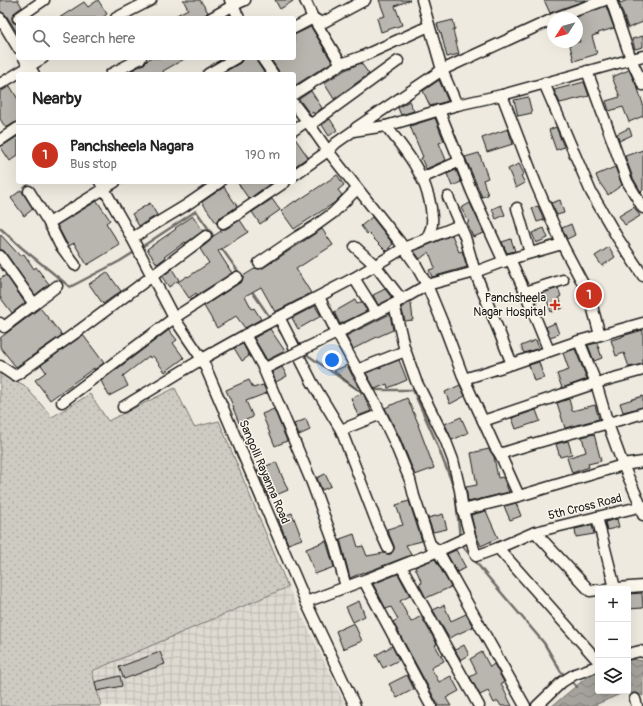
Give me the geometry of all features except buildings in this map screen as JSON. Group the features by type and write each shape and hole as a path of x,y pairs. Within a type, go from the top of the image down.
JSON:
{"street":[{"path":"21,16 44,0"},
{"path":"120,16 151,0"},
{"path":"214,16 231,3 245,0"},
{"path":"305,0 313,18 341,64"},
{"path":"313,18 322,23 365,0"},
{"path":"422,0 442,70 457,105"},
{"path":"571,12 605,0"},
{"path":"611,0 631,59 643,85"},
{"path":"231,3 238,16"},
{"path":"296,27 313,18"},
{"path":"16,19 2,26 16,45"},
{"path":"296,174 328,151 336,143 442,70 547,21"},
{"path":"296,93 341,64 363,56 429,26"},
{"path":"353,131 386,126 457,105 502,95 643,56"},
{"path":"19,72 40,60"},
{"path":"115,72 137,60"},
{"path":"212,72 232,60"},
{"path":"263,60 272,72"},
{"path":"296,129 309,123 398,61"},
{"path":"587,71 627,181 643,208"},
{"path":"0,84 16,74"},
{"path":"544,83 591,192 617,237 643,276"},
{"path":"502,95 536,184 562,244 589,294 600,335"},
{"path":"296,107 328,151 416,265 427,285 464,379 519,496"},
{"path":"439,110 472,192 525,292 549,352"},
{"path":"386,126 406,152 422,178 430,201 432,216 432,224 427,238"},
{"path":"0,140 16,129"},
{"path":"422,178 460,162"},
{"path":"136,245 185,206 217,184"},
{"path":"223,223 282,184"},
{"path":"49,223 102,185"},
{"name":"Sangolli Rayanna Road","path":"102,185 136,245 174,318 202,359 306,602 355,706"},
{"path":"259,263 333,213 357,189"},
{"path":"30,191 60,245 75,265"},
{"path":"448,197 465,237 475,272 512,364"},
{"path":"517,208 530,253"},
{"path":"123,407 245,334 319,297 404,248 460,225"},
{"path":"0,366 15,376 206,236"},
{"path":"264,369 398,302 427,285 475,272 507,260 562,244"},
{"path":"306,602 364,581 464,539 463,510 453,460 445,439 416,381 406,351 398,302 375,265 356,247"},
{"path":"0,256 34,304"},
{"path":"62,402 174,318 237,278"},
{"path":"354,278 376,313"},
{"path":"525,292 563,280"},
{"path":"1,327 58,286"},
{"path":"319,297 394,441 410,480 430,544 438,551 525,706"},
{"path":"279,317 312,382 341,430 388,548"},
{"path":"464,379 579,341 643,323"},
{"path":"245,334 264,369 312,483 334,543 346,588"},
{"path":"579,341 596,384 608,424 623,465 642,509"},
{"path":"357,370 406,351"},
{"path":"483,421 643,370"},
{"path":"500,454 527,445 608,424 643,413"},
{"path":"341,430 381,414"},
{"path":"463,510 519,496 623,465 643,462"},
{"name":"5th Cross Road","path":"464,539 476,556 535,532 597,517 642,509"},
{"path":"597,517 614,586"},
{"path":"535,532 590,591 595,590"},
{"path":"498,548 595,658"},
{"path":"401,566 479,706"},
{"path":"364,581 431,706"},
{"path":"631,587 643,586"},
{"path":"631,653 640,651 643,652"},
{"path":"537,706 562,682 575,674 595,667"}],"shaded area":[{"path":"0,373 24,385 52,417 90,394 108,421 175,388 194,427 219,421 288,587 92,671 101,706 0,706"},
{"path":"288,587 346,706 101,706 92,671"}],"water":[{"path":"631,660 643,661 643,696 631,693"},
{"path":"595,673 595,694 620,694 594,706 552,706 587,677"}],"waterway":[{"path":"140,248 196,211 215,238"},
{"path":"0,228 70,287 136,251"},
{"path":"220,246 245,281"},
{"path":"251,290 271,319"},
{"path":"274,323 286,340"},
{"path":"303,352 357,389 364,390"},
{"path":"371,390 413,390 455,490 460,537"},
{"path":"461,544 544,643 561,672 566,676"},
{"path":"569,679 577,687"}],"place":[{"name":"Panchsheela Nagara","path":"589,295"},
{"name":"Panchsheela Nagar Hospital","path":"555,305"}]}
